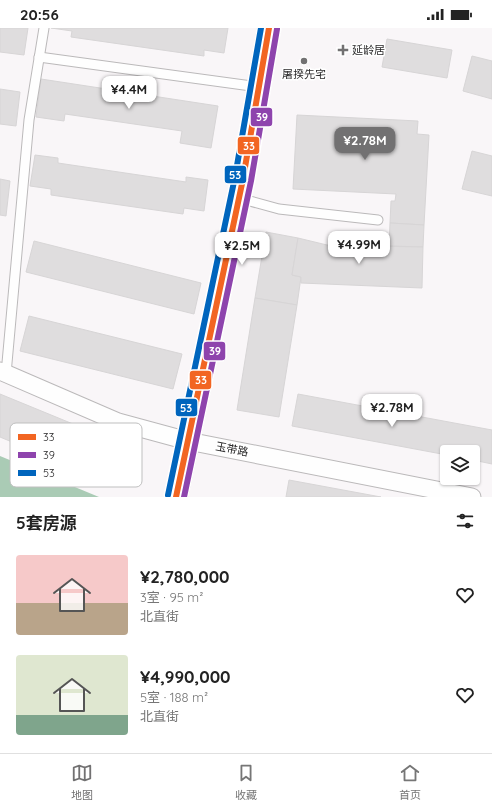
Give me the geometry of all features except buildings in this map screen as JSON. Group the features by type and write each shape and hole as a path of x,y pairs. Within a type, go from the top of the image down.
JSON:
{"street":[{"path":"176,497 239,198 269,28"},
{"name":"玉带路","path":"3,373 122,423"},
{"name":"玉带路","path":"142,429 188,441 472,497"}],"lane":[{"path":"3,373 29,120 44,28"},
{"path":"39,57 259,87"},
{"path":"239,198 280,209 378,220"}],"shaded area":[{"path":"0,456 10,460 10,487 75,487 99,497 0,497"}],"transit line":[{"name":"53","path":"168,495 235,177 261,28"},
{"name":"33","path":"176,497 243,179 269,28"},
{"name":"39","path":"184,497 251,181 277,29"}],"place":[{"name":"延龄居","path":"343,50"},
{"name":"屠揆先宅","path":"304,61"}]}
